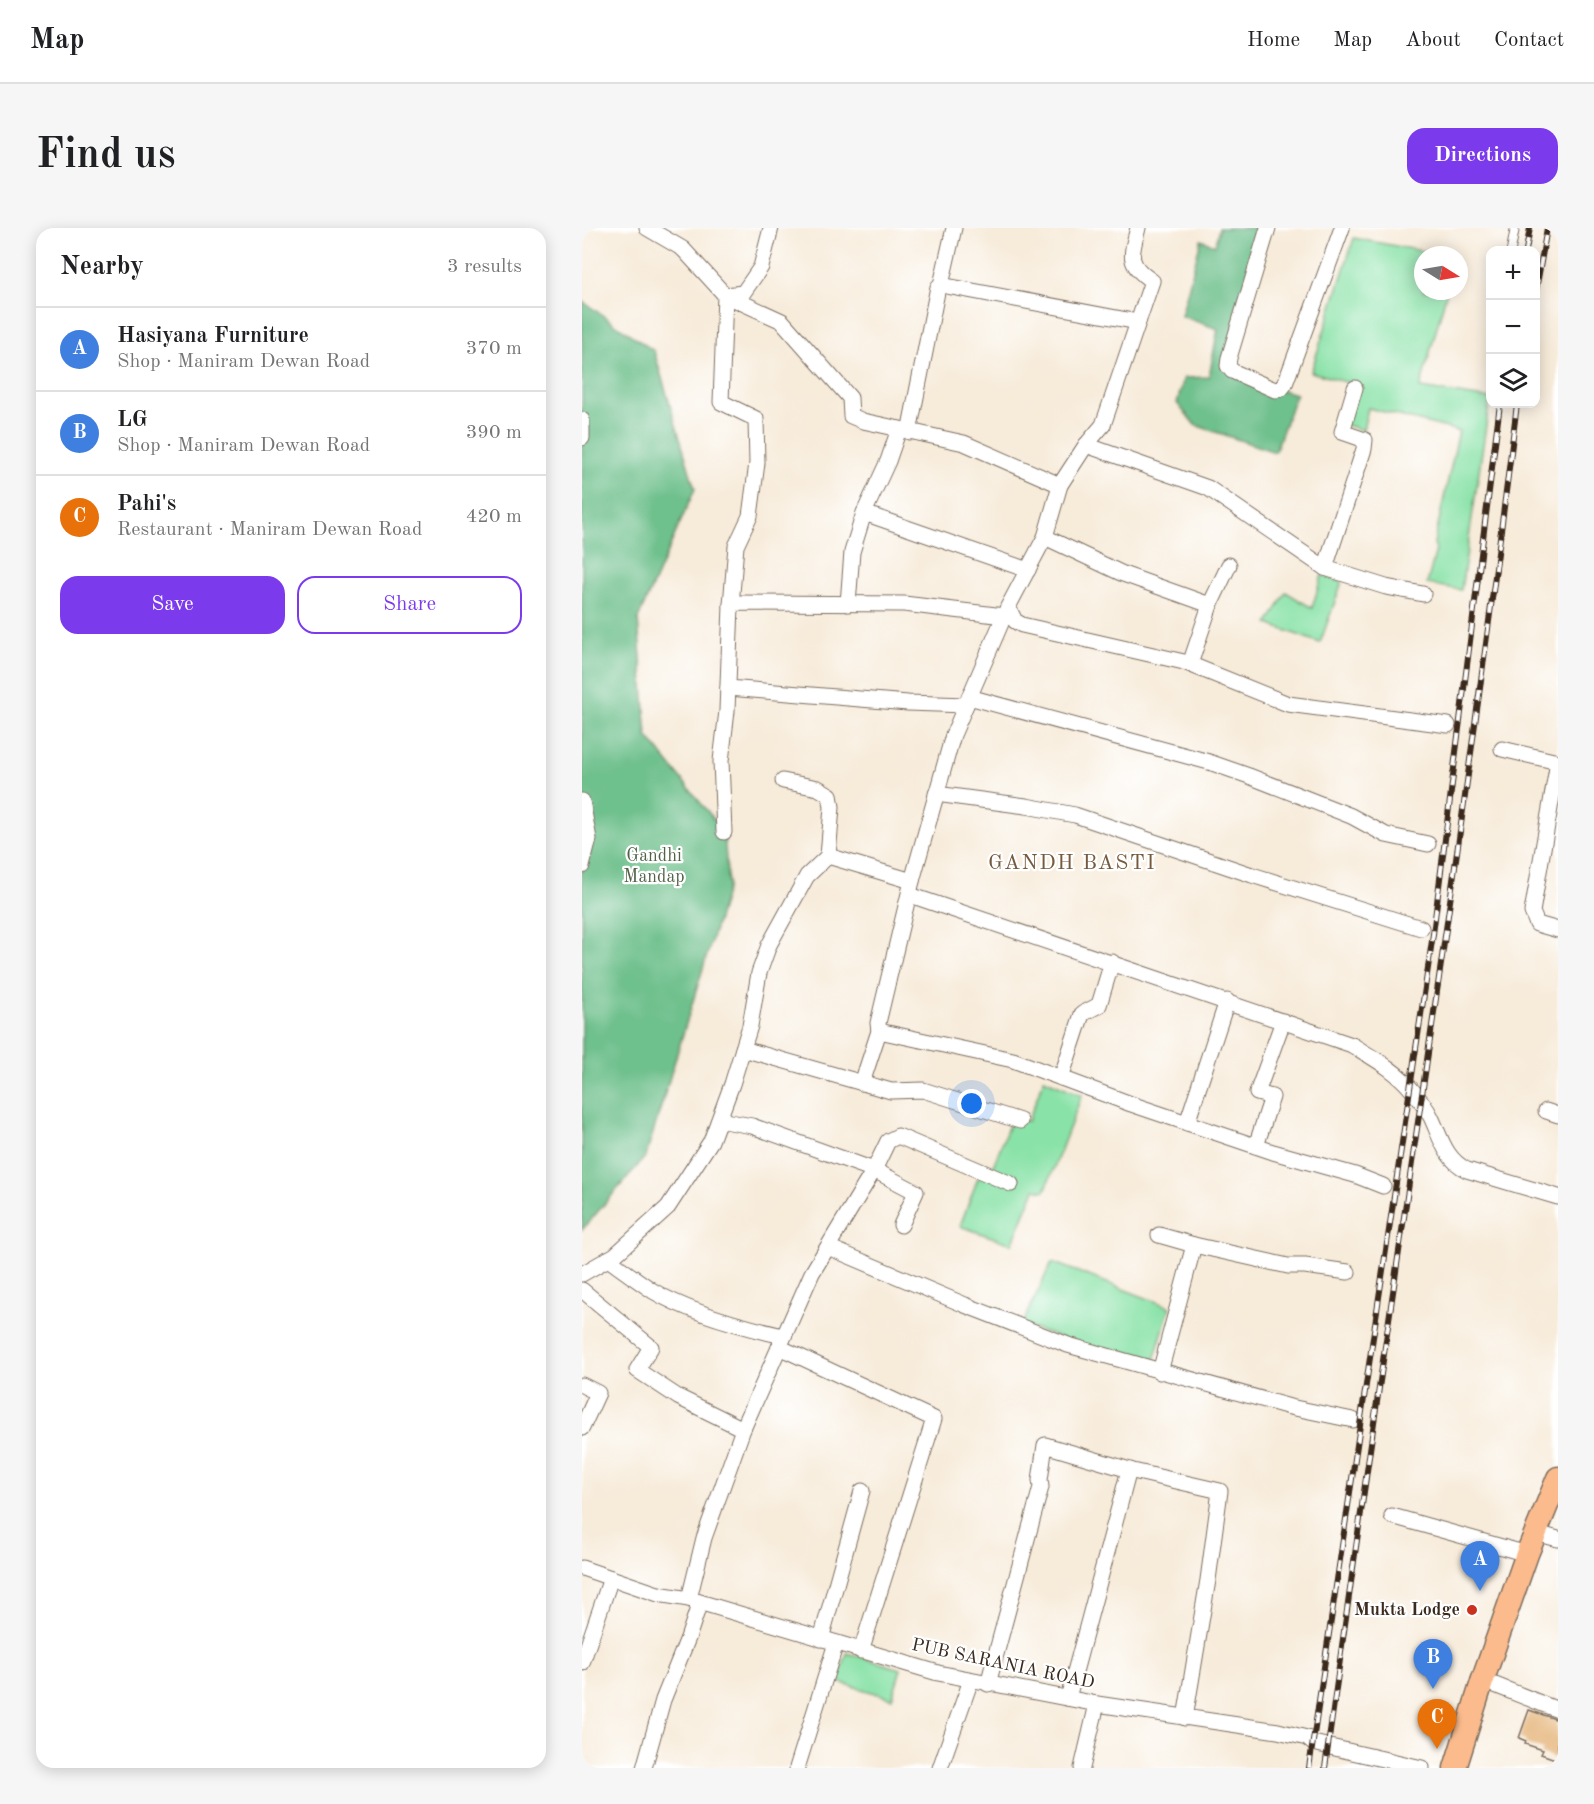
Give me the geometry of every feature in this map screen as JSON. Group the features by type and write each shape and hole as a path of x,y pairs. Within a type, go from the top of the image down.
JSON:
{"main road":[{"path":"1469,1768 1542,1541 1558,1478"},
{"path":"1455,1768 1482,1682 1542,1541 1558,1513"}],"street":[{"path":"646,228 683,249 725,295 782,321 850,398 851,416 862,421 964,443 1060,485"},
{"path":"725,295 743,294 761,267 771,228"},
{"path":"848,604 852,552 864,513 904,430 954,228"},
{"path":"862,1083 879,1031 878,1023 911,888 953,735 1006,611 1045,537 1060,485 1086,445 1103,425 1152,281 1134,266 1131,255 1138,228"},
{"path":"1268,228 1228,366 1232,371 1275,390 1281,389 1286,384 1342,228"},
{"path":"941,285 1138,322"},
{"path":"724,832 721,761 727,711 736,546 750,516 757,463 756,419 721,402 725,295"},
{"path":"1326,568 1365,449 1365,440 1342,432 1355,388"},
{"path":"582,420 582,438"},
{"path":"1086,445 1208,488 1326,568 1386,587 1423,594"},
{"path":"864,513 1028,570"},
{"path":"1045,537 1123,574 1210,605"},
{"path":"1190,664 1210,605 1229,565"},
{"path":"731,605 738,603 904,604 1006,611 1022,626 1190,664 1288,704 1448,725"},
{"path":"728,688 908,703 967,701 1209,762 1351,816 1386,835 1428,844"},
{"path":"1502,749 1558,762 1532,912 1537,924 1558,930"},
{"path":"582,1274 615,1255 668,1207 711,1141 750,1026 759,973 769,945 807,876 828,856 832,807 830,795 818,788 783,781"},
{"path":"936,794 1075,815 1252,875 1420,928"},
{"path":"582,801 589,839 582,866"},
{"path":"828,856 1112,962 1352,1045 1394,1071 1421,1101 1446,1151 1458,1165 1467,1170 1558,1197"},
{"path":"1061,1078 1082,1014 1099,1005 1112,962"},
{"path":"1187,1123 1227,1001"},
{"path":"1256,1146 1272,1097 1257,1093 1283,1021"},
{"path":"879,1031 1013,1060 1187,1123 1355,1175 1383,1186"},
{"path":"743,1049 891,1091 922,1090 1020,1121"},
{"path":"719,1120 752,1126 874,1170 915,1192 901,1225"},
{"path":"644,1768 663,1700 688,1638 704,1538 743,1429 812,1273 874,1170 888,1141 898,1136 1011,1185"},
{"path":"1159,1235 1288,1266 1348,1272"},
{"path":"1160,1372 1194,1245"},
{"path":"828,1247 965,1305 1068,1345 1290,1407 1353,1420"},
{"path":"608,1259 655,1292 781,1341 934,1419 861,1651"},
{"path":"582,1290 651,1347 637,1370 678,1397 743,1429"},
{"path":"582,1385 598,1393 582,1428"},
{"path":"988,1684 1041,1487 1045,1445 1129,1470 1220,1491 1185,1718"},
{"path":"1068,1698 1129,1470"},
{"path":"821,1639 862,1491"},
{"path":"1392,1516 1542,1541"},
{"name":"PUB SARANIA ROAD","path":"582,1568 658,1594 694,1601 938,1673 1097,1704 1278,1731 1306,1738 1313,1743 1422,1768"},
{"path":"582,1663 611,1578"},
{"path":"796,1768 836,1643"},
{"path":"940,1768 971,1680"},
{"path":"1495,1685 1558,1710"},
{"path":"1082,1768 1097,1704"}],"lane":[{"path":"1512,246 1515,228"}],"green space":[{"path":"1219,228 1270,228 1227,366 1296,394 1275,452 1195,425 1177,403 1184,378 1209,377 1218,329 1181,316 1201,240 1215,245"},
{"path":"1354,238 1414,249 1414,300 1444,300 1420,388 1486,398 1486,408 1489,408 1461,590 1427,584 1436,550 1434,543 1459,431 1368,408 1363,430 1345,425 1356,385 1311,372"},
{"name":"Gandhi Mandap","path":"582,301 654,351 695,489 638,619 647,736 724,832 728,886 646,1156 582,1230"},
{"path":"1322,575 1342,582 1320,643 1268,624 1286,592 1312,608"},
{"path":"1044,1079 1082,1095 1045,1191 1035,1189 1012,1244 960,1226 978,1178 992,1169 1012,1117 1028,1121"},
{"path":"1052,1262 1170,1307 1152,1367 1022,1325"},
{"path":"847,1653 901,1669 892,1698 838,1682"}],"building":[{"path":"1529,1710 1558,1720 1558,1760 1541,1754 1543,1750 1525,1744 1526,1741 1519,1738"}],"railway":[{"path":"1527,246 1530,228"},
{"path":"1540,267 1547,228"},
{"path":"1309,1768 1433,934 1499,408"},
{"path":"1325,1768 1448,916 1516,408"}],"place":[{"name":"Hasiyana Furniture","path":"1480,1591"},
{"name":"Mukta Lodge","path":"1472,1610"},
{"name":"LG","path":"1433,1689"},
{"name":"Pahi's","path":"1437,1749"}],"district":[{"name":"GANDH BASTI","path":"1072,863"}]}
